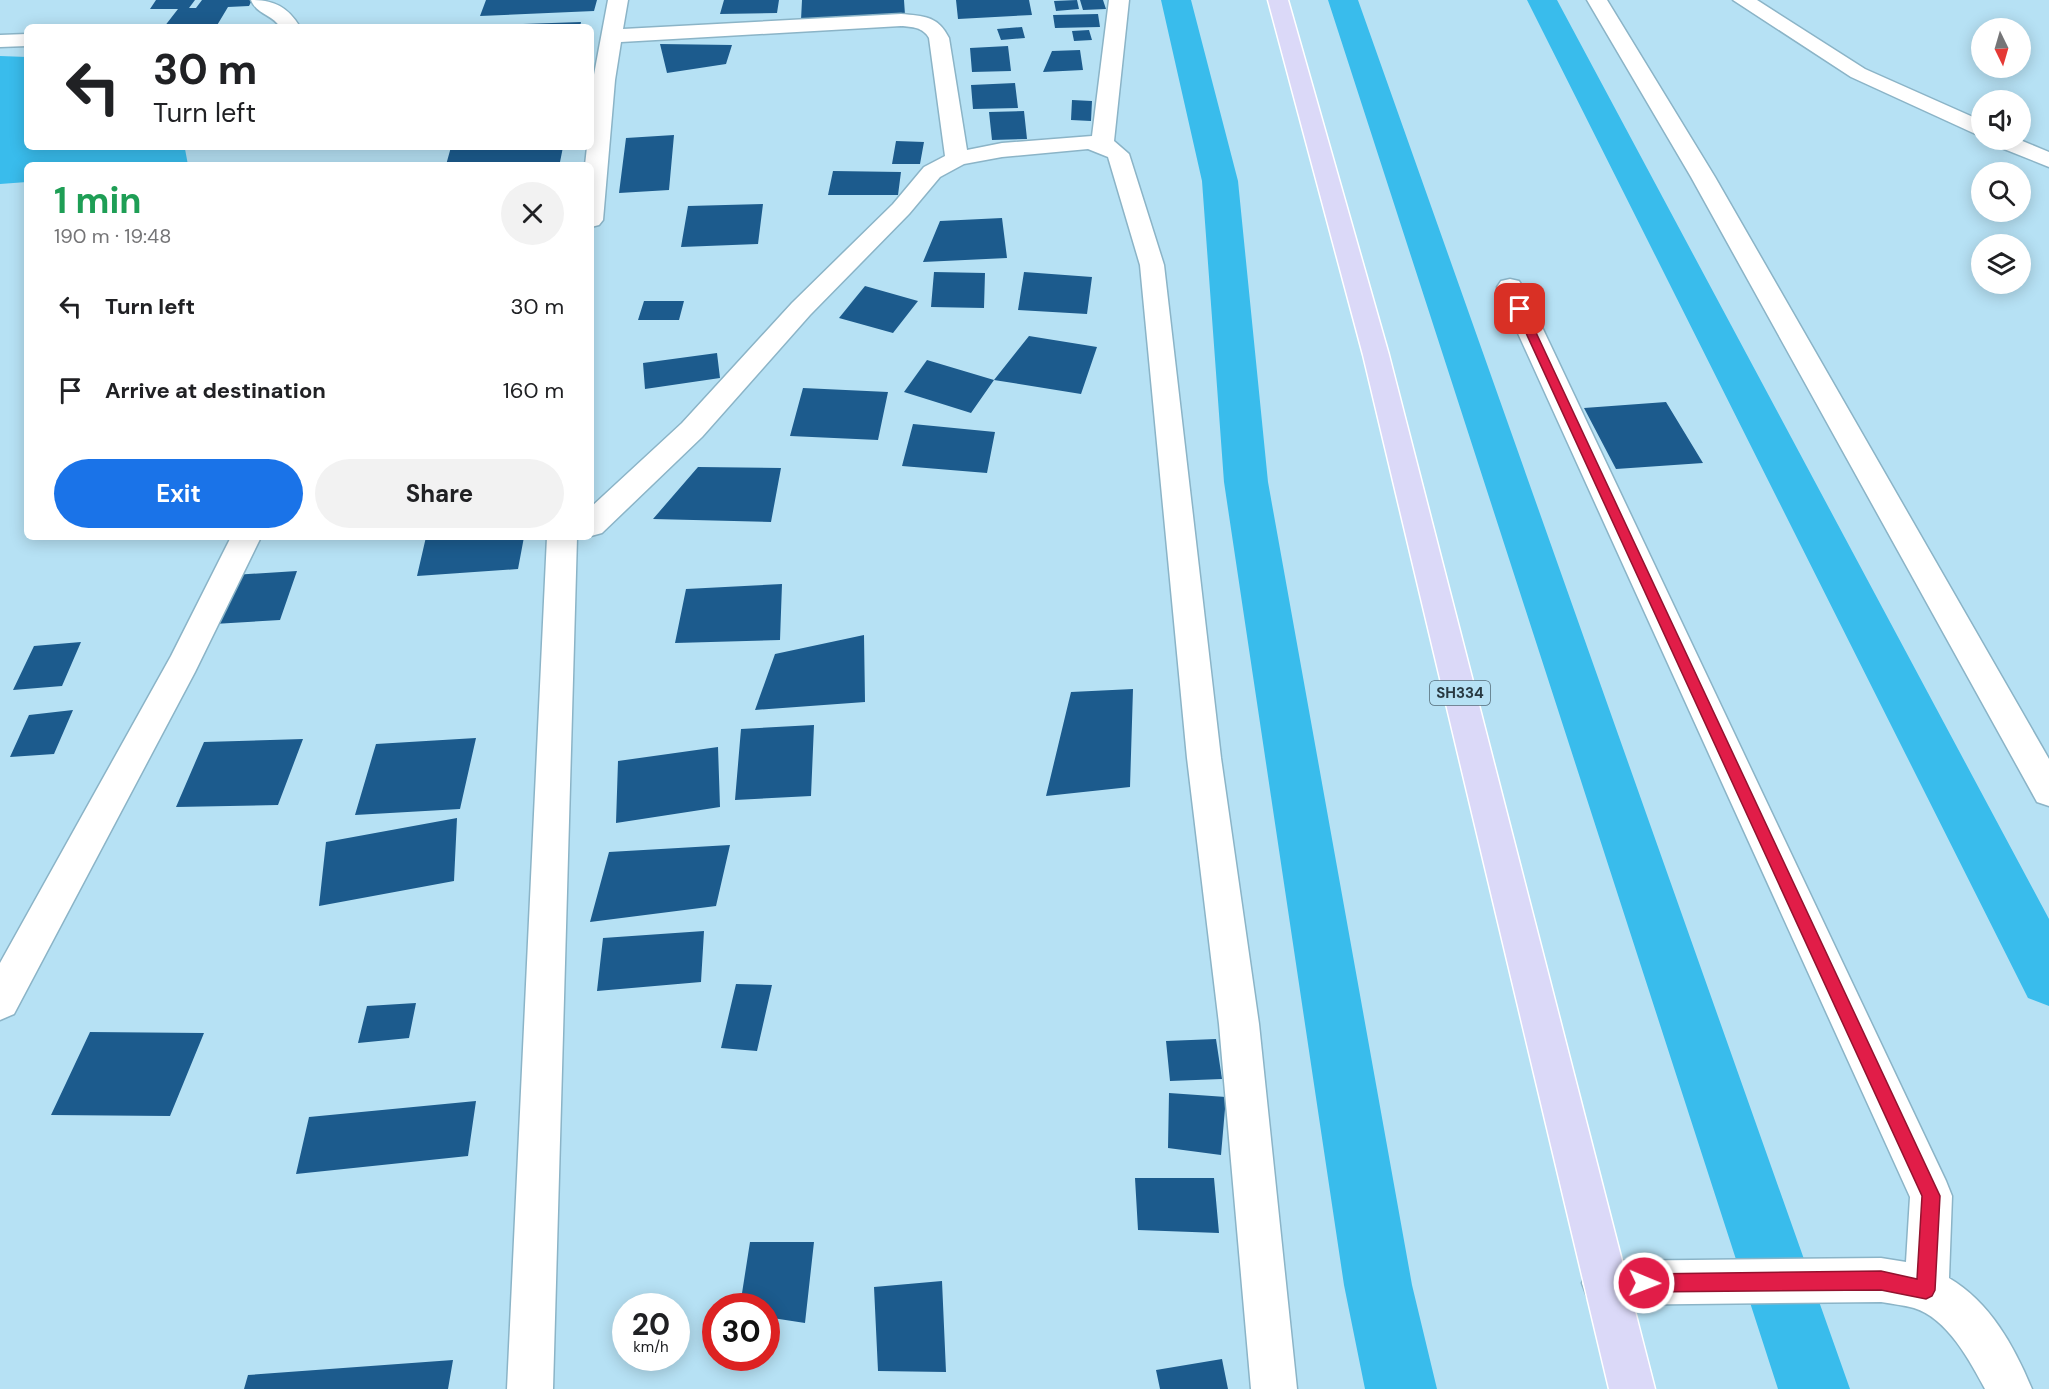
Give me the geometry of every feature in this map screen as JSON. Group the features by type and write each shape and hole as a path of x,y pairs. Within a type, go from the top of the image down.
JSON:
{"main road":[{"name":"SH334","path":"1278,0 1376,355 1632,1389"}],"street":[{"path":"261,0 262,4 284,17 288,24"},
{"path":"594,188 604,80 618,0"},
{"path":"1102,144 1119,0"},
{"path":"1597,0 1703,177 2049,791"},
{"path":"1743,0 1858,73 1971,125"},
{"path":"612,36 901,20 921,22 934,28 939,38 957,159"},
{"path":"0,41 24,40"},
{"path":"594,522 692,430 801,309 901,209 932,172 957,159 1002,150 1088,142 1102,144 1113,149 1122,163 1152,265 1204,758 1239,1024 1274,1389"},
{"path":"2026,150 2049,160"},
{"path":"1510,287 1931,1196 1926,1290"},
{"path":"0,1001 184,663 245,540"},
{"path":"530,1389 567,543"},
{"path":"1604,1282 1704,1284 1881,1281 1926,1290 1956,1309 1982,1340 2009,1389"}],"water":[{"path":"0,56 24,57 24,150 185,150 187,162 24,162 24,182 0,184"}],"building":[{"path":"156,0 195,0 189,8 196,8 202,0 252,0 249,6 228,7 218,24 166,24 178,9 150,9"},
{"path":"486,0 597,0 594,11 480,16"},
{"path":"724,0 779,0 777,13 720,14"},
{"path":"802,0 904,0 905,15 801,20"},
{"path":"956,0 1029,0 1032,15 958,19"},
{"path":"1077,0 1079,9 1056,11 1054,1"},
{"path":"1080,0 1103,0 1106,9 1083,10"},
{"path":"1098,14 1100,27 1055,28 1053,15"},
{"path":"581,22 581,24 523,24"},
{"path":"1022,27 1025,38 1001,40 997,29"},
{"path":"1089,30 1092,40 1074,41 1072,31"},
{"path":"660,44 732,45 726,64 667,73"},
{"path":"1008,46 1011,71 972,72 970,48"},
{"path":"1080,50 1083,70 1043,72 1052,51"},
{"path":"1015,83 1018,108 973,109 971,85"},
{"path":"1072,100 1092,101 1091,121 1071,120"},
{"path":"1024,111 1027,139 992,140 989,112"},
{"path":"674,135 669,190 619,193 626,138"},
{"path":"896,141 924,142 920,164 892,164"},
{"path":"450,150 562,150 560,162 447,162"},
{"path":"833,171 901,172 898,195 828,195"},
{"path":"763,204 758,244 681,247 688,206"},
{"path":"1002,218 1007,258 923,262 940,221"},
{"path":"934,272 985,273 984,308 931,307"},
{"path":"1024,272 1092,277 1087,314 1018,310"},
{"path":"865,286 918,301 893,333 839,318"},
{"path":"644,301 684,301 679,320 638,320"},
{"path":"1029,336 1097,347 1081,394 994,380"},
{"path":"717,353 720,378 645,389 643,363"},
{"path":"927,360 994,380 971,413 904,392"},
{"path":"803,388 888,392 878,440 790,436"},
{"path":"1666,402 1703,463 1616,469 1584,408"},
{"path":"913,424 995,432 987,473 902,466"},
{"path":"698,467 781,468 771,522 653,519"},
{"path":"425,540 523,540 518,569 417,576"},
{"path":"297,571 280,620 214,624 233,575"},
{"path":"782,584 780,640 675,643 686,589"},
{"path":"864,635 865,702 755,710 775,654"},
{"path":"81,642 62,686 13,690 34,646"},
{"path":"1133,689 1130,787 1046,796 1071,692"},
{"path":"73,710 54,754 10,757 29,715"},
{"path":"814,725 811,796 735,800 741,729"},
{"path":"476,738 460,809 355,815 376,744"},
{"path":"303,739 278,805 176,807 204,742"},
{"path":"718,747 720,807 616,823 618,761"},
{"path":"457,818 454,881 319,906 326,842"},
{"path":"730,845 716,906 590,922 609,852"},
{"path":"704,931 701,982 597,991 603,938"},
{"path":"736,984 772,985 757,1051 721,1048"},
{"path":"416,1003 409,1038 358,1043 367,1006"},
{"path":"90,1032 204,1033 170,1116 51,1115"},
{"path":"1216,1039 1222,1079 1170,1081 1166,1041"},
{"path":"1169,1093 1226,1097 1221,1155 1168,1148"},
{"path":"476,1101 468,1156 296,1174 309,1117"},
{"path":"1135,1178 1214,1178 1219,1233 1138,1230"},
{"path":"750,1242 814,1242 805,1323 780,1319 780,1293 742,1293"},
{"path":"942,1281 946,1372 878,1371 874,1287"},
{"path":"1222,1359 1228,1389 1160,1389 1156,1370"},
{"path":"453,1360 448,1389 244,1389 248,1375"}],"waterway":[{"path":"1176,0 1220,181 1246,482 1378,1285 1401,1389"},
{"path":"1343,0 1814,1389"},
{"path":"1542,0 2049,978"}],"route":[{"path":"1520,309 1931,1196 1926,1290 1881,1281 1644,1283"}]}
